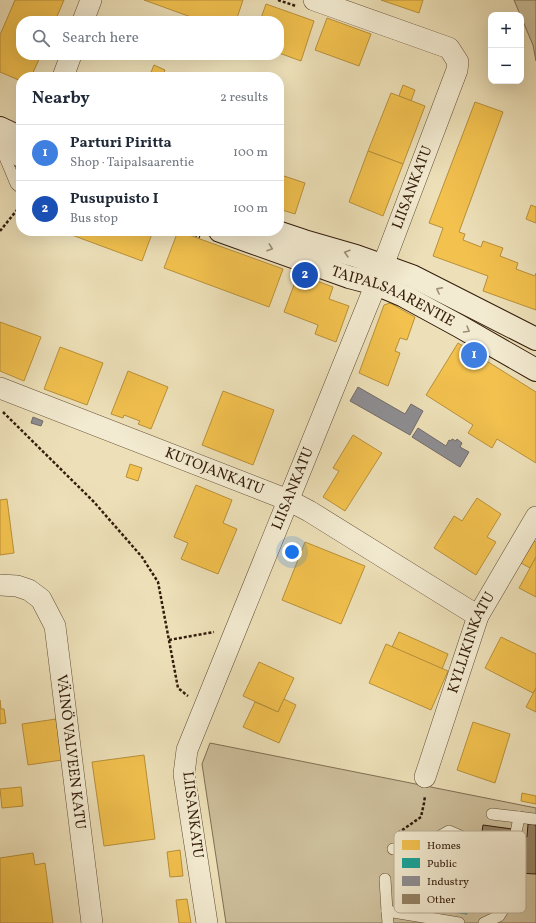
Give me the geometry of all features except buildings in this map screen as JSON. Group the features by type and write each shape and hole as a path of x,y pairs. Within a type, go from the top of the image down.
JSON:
{"main road":[{"path":"0,128 16,136"},
{"path":"0,146 16,154"},
{"name":"TAIPALSAARENTIE","path":"284,234 356,256 380,274 404,296 536,370"},
{"name":"TAIPALSAARENTIE","path":"234,236 349,276 380,274 412,276 536,339"}],"street":[{"path":"85,16 91,0"},
{"name":"LIISANKATU","path":"208,923 184,774 187,750 380,274 455,77 458,62 449,48 307,4"},
{"path":"65,72 69,60"},
{"name":"KUTOJANKATU","path":"0,388 288,500 309,511 478,616"},
{"name":"KYLLIKINKATU","path":"425,777 478,616 536,517"},
{"name":"VÄINÖ VALVEEN KATU","path":"0,584 18,586 29,590 41,599 55,626 92,923"}],"lane":[{"path":"0,146 16,184"},
{"path":"492,814 534,819"},
{"path":"516,831 519,817"},
{"path":"385,879 388,923"},
{"path":"387,911 394,912"},
{"path":"399,913 459,923"},
{"path":"484,923 499,916 501,913"}],"path":[{"path":"278,0 307,4"},
{"path":"0,231 16,211"},
{"path":"0,408 94,502 142,557 158,582 178,688 193,700"},
{"path":"169,640 214,632"},
{"path":"400,831 421,817 424,803 425,777"},
{"path":"393,849 394,844"}],"shaded area":[{"path":"514,0 536,0 536,61 533,45 524,24 524,12 519,12"},
{"path":"210,743 536,808 536,923 226,923 202,764"}],"place":[{"name":"Pusupuisto I","path":"305,275"},
{"name":"Parturi Piritta","path":"474,355"}]}
